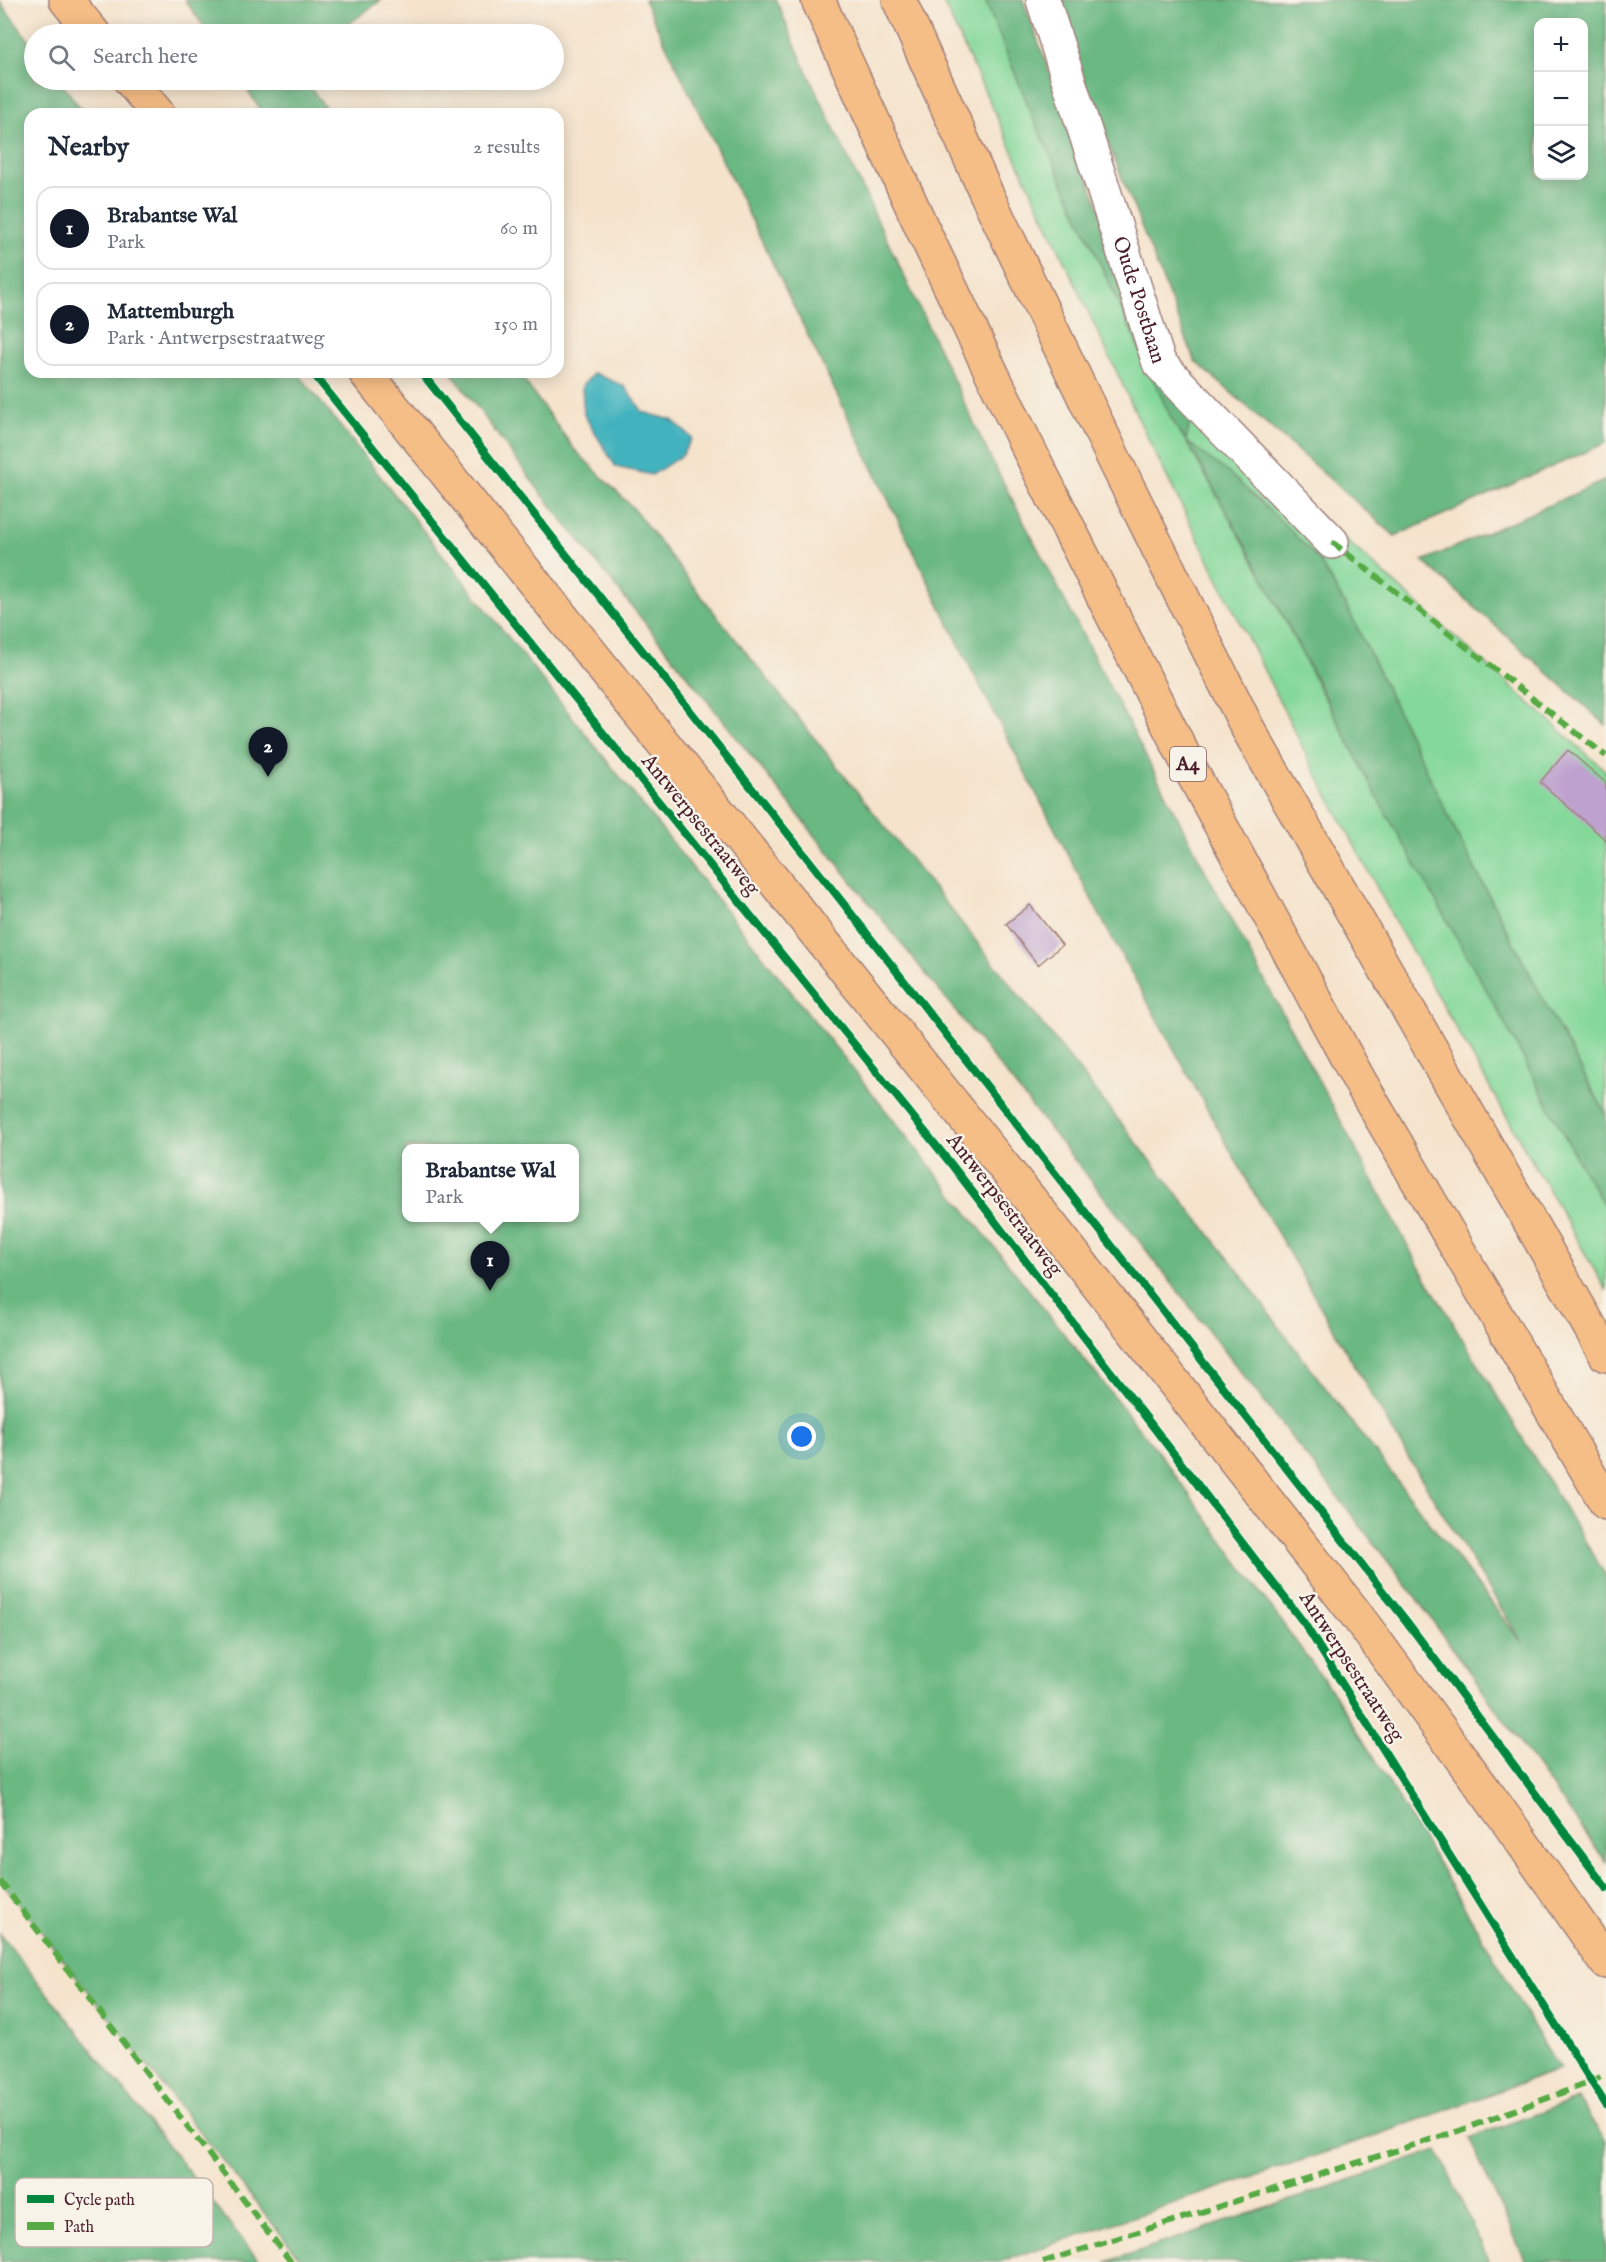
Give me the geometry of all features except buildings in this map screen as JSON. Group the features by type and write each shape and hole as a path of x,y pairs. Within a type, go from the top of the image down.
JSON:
{"main road":[{"path":"66,0 86,24"},
{"name":"A4","path":"818,0 922,228 1022,436 1194,776 1359,1080 1606,1503"},
{"path":"899,0 992,206 1248,729 1606,1355"},
{"path":"138,90 153,108"},
{"name":"Antwerpsestraatweg","path":"370,378 1049,1223 1347,1604 1510,1825 1606,1962"}],"street":[{"name":"Oude Postbaan","path":"1044,0 1159,363 1332,542"}],"green space":[{"path":"185,0 381,0 349,24 202,24"},
{"path":"644,0 776,0 802,61 988,453 1204,868 1422,1272 1606,1576 1606,1862 1414,1595 1129,1228 541,493 455,378 522,378 574,449 633,508 1234,1265 1294,1347 1523,1644 1402,1447 1253,1191 1108,931 969,665"},
{"path":"942,0 985,0 1033,117 1172,420 1185,440 1194,403 1606,771 1606,1114 1459,838 1350,613 1318,559 1187,443 1263,577 1320,690 1496,1007 1585,1174 1606,1208 1606,1290 1398,927 1308,758 1148,439"},
{"path":"985,0 1023,0 1104,221 1194,403 1186,441 1230,474 1318,559 1350,613 1459,838 1606,1115 1606,1208 1378,799 1263,577 1195,455 1172,420 1033,117"},
{"path":"1055,0 1606,0 1606,443 1395,536 1195,361 1090,98"},
{"path":"0,2 24,34 24,90 67,90 80,108 24,108 24,378 302,378 1162,1457 1341,1704 1490,1950 1541,2041 1560,2069 1380,2134 999,2262 303,2262 0,1880"},
{"path":"247,90 312,90 326,108 260,108"},
{"path":"1606,480 1606,725 1423,561"},
{"path":"0,1934 193,2178 15,2178 15,2247 213,2247 213,2203 260,2262 0,2262"},
{"path":"1578,2099 1606,2142 1606,2262 1526,2262 1469,2138"},
{"path":"1438,2150 1489,2262 1106,2262 1392,2166"}],"water":[{"path":"594,373 624,386 643,412 672,420 692,438 682,455 652,475 616,467 584,415 582,386"}],"marked path":[{"path":"1332,542 1606,756"},
{"path":"0,1881 291,2262"},
{"path":"1043,2262 1458,2131 1591,2082 1606,2074"}],"cycle path":[{"path":"317,378 951,1164 1304,1623 1606,2105"},
{"path":"426,378 839,898 1407,1622 1606,1888"}],"place":[{"name":"Mattemburgh","path":"268,777"},
{"name":"Brabantse Wal","path":"490,1291"}]}
